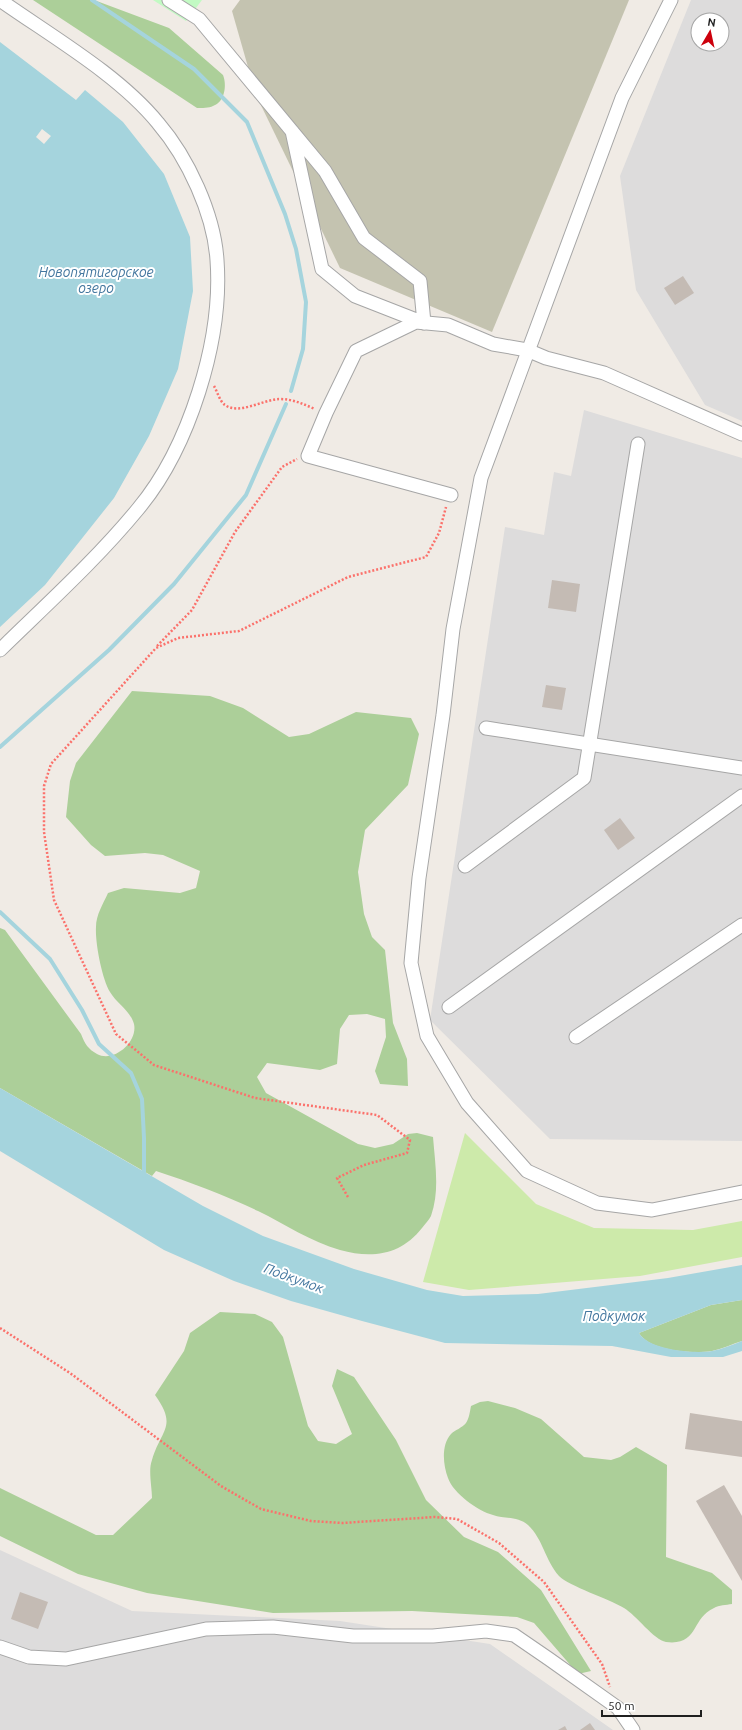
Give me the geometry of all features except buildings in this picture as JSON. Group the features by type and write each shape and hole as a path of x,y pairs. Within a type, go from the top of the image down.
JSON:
{"street":[{"path":"0,0 126,90 159,123 192,175 213,230 217,260 216,312 203,377 186,429 165,470 139,508 74,579 0,650"},
{"path":"169,0 199,19 325,171 364,238 420,281 424,323"},
{"path":"671,0 622,98 481,478 453,629 443,715 419,878 411,963 426,1036 466,1103 527,1171 597,1203 652,1210 742,1192"},
{"path":"292,132 322,269 355,296 424,323"},
{"path":"451,495 308,456 326,413 356,352 416,322 448,325 493,344 528,350 546,358 604,374 742,434"},
{"path":"465,866 584,778 638,444"},
{"path":"486,728 742,768"},
{"path":"449,1007 742,796"},
{"path":"576,1037 742,925"},
{"path":"0,1647 29,1658 66,1659 206,1629 273,1628 353,1636 433,1636 486,1631 514,1635 618,1708 633,1730"}],"path":[{"path":"203,377 214,386 223,405 232,409 244,408 263,401 279,399 295,400 326,413"},
{"path":"308,456 295,459 282,467 235,532 192,610 51,764 44,786 44,832 54,900 116,1034 154,1065 255,1098 376,1116 410,1140 407,1153 364,1165 337,1178 348,1197"},
{"path":"156,648 178,638 239,631 348,577 426,557 438,533 451,495"},
{"path":"0,1328 70,1373 221,1486 261,1509 311,1521 342,1523 434,1517 457,1519 499,1543 544,1582 602,1664 618,1708"}],"shaded area":[{"path":"240,0 629,0 492,332 340,268 256,95 232,11"},
{"path":"691,0 742,0 742,421 705,405 636,290 620,176"},
{"path":"584,410 742,458 742,1141 550,1139 430,1020 505,527 544,535 554,472 571,476"},
{"path":"0,1550 132,1611 340,1621 490,1644 613,1730 0,1730"}],"green space":[{"path":"33,0 94,0 169,28 223,75 225,88 220,101 217,104 207,108 197,108"},
{"path":"153,0 202,0 186,21"},
{"path":"132,691 210,696 243,708 289,737 309,734 356,712 411,718 419,734 408,785 365,830 358,872 364,914 372,937 385,950 393,1023 407,1059 408,1086 380,1084 375,1071 386,1037 385,1019 367,1014 349,1015 340,1029 337,1064 320,1070 267,1063 257,1077 266,1093 358,1144 375,1148 393,1144 408,1134 417,1133 433,1137 436,1187 434,1206 431,1216 414,1237 395,1249 374,1254 363,1254 352,1253 329,1247 233,1200 156,1171 152,1176 0,1088 0,928 5,930 81,1034 89,1048 97,1054 111,1056 129,1044 134,1031 134,1024 130,1015 110,992 104,979 100,961 96,923 108,893 124,888 180,893 196,888 200,871 163,855 145,853 105,856 91,845 66,817 70,781 76,763"},
{"path":"465,1133 536,1204 594,1228 693,1230 742,1221 742,1257 640,1276 469,1290 423,1282"},
{"path":"742,1300 742,1341 720,1349 704,1352 672,1350 652,1344 644,1339 639,1333 711,1305"},
{"path":"220,1312 255,1314 272,1322 283,1337 308,1426 318,1441 336,1444 352,1434 332,1386 337,1369 354,1377 396,1440 426,1500 464,1537 498,1552 541,1590 591,1671 578,1674 534,1623 517,1617 412,1611 273,1613 147,1593 78,1574 0,1536 0,1488 96,1535 113,1535 152,1498 150,1474 151,1464 166,1428 167,1421 166,1414 155,1395 184,1351 190,1333"},
{"path":"488,1401 515,1408 541,1419 584,1457 611,1460 620,1457 636,1447 667,1465 666,1557 712,1573 732,1590 732,1604 718,1606 707,1612 701,1618 690,1636 684,1640 677,1642 666,1642 656,1637 629,1611 571,1584 559,1576 550,1563 537,1537 524,1522 487,1513 467,1501 455,1490 448,1478 444,1461 444,1449 451,1434 466,1423 471,1406 480,1402"}],"water":[{"name":"Новопятигорское озеро","path":"0,42 76,100 85,90 123,122 164,174 190,237 193,291 178,369 149,436 114,498 45,585 0,627","holes":["42,129 51,136 44,144 36,137"]},
{"name":"Подкумок","path":"0,1088 203,1206 263,1236 354,1269 427,1290 463,1296 538,1294 668,1278 742,1265 742,1300 711,1305 639,1333 644,1339 672,1350 694,1352 712,1351 742,1341 742,1351 723,1357 671,1357 612,1346 445,1343 291,1301 234,1281 164,1250 0,1151"}],"waterway":[{"path":"92,0 194,69 247,122 285,214 296,249 306,302 303,349 291,391"},
{"path":"0,747 109,650 174,584 246,495 286,404"},
{"path":"0,912 50,959 82,1010 99,1044 131,1073 142,1099 144,1176"}]}
